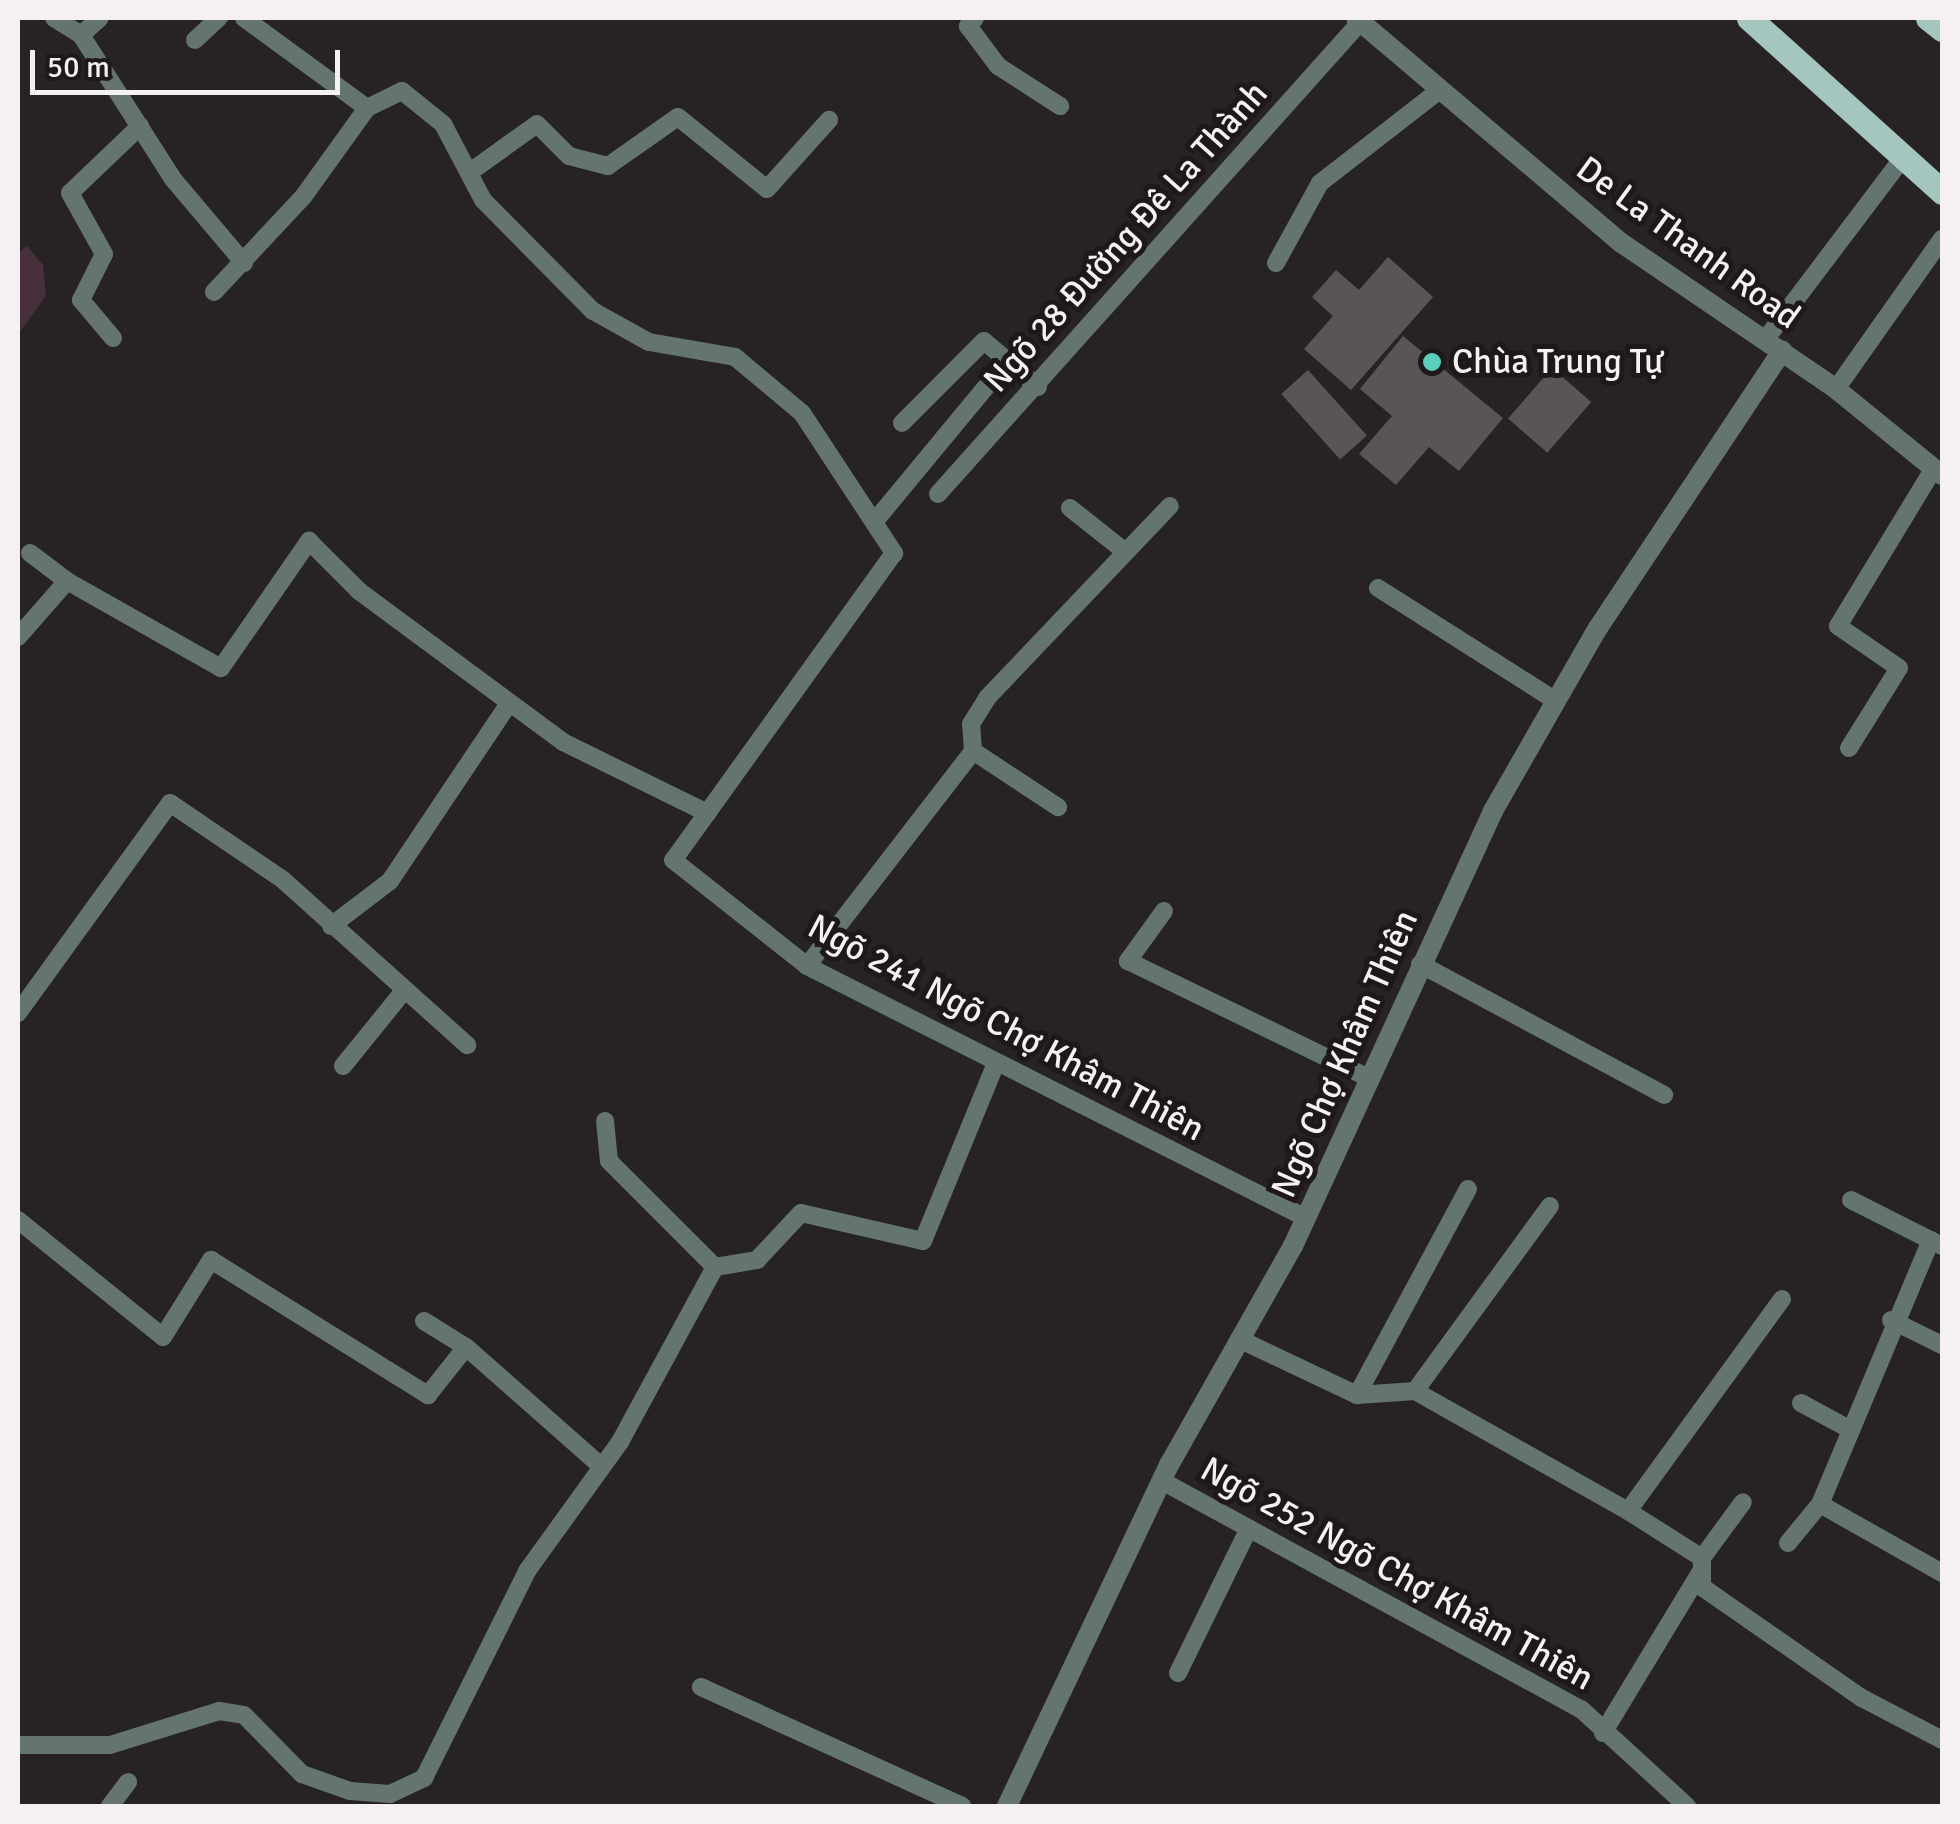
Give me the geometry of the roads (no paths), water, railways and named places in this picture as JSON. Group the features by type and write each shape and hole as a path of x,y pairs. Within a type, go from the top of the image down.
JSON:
{"main road":[{"path":"1749,18 1942,192"},
{"path":"1928,18 1942,29"}],"street":[{"name":"De La Thanh Road","path":"1360,19 1620,242 1836,389 1938,472"},
{"name":"Ngõ Chợ Khâm Thiên","path":"1007,1806 1162,1481 1306,1218 1420,964 1556,701 1774,345"}],"lane":[{"path":"54,18 81,35 140,126 244,264"},
{"path":"81,35 100,18"},
{"path":"196,40 219,18"},
{"path":"214,292 244,264 368,108 244,18"},
{"path":"975,18 968,26 998,66 1060,106"},
{"name":"Ngõ 28 Đường Đê La Thành","path":"938,494 1038,387 1360,19"},
{"path":"1276,263 1320,183 1441,90"},
{"name":"Ngõ 241 Ngõ Chợ Khâm Thiên","path":"368,108 402,91 443,124 470,172 538,265 593,311 649,342 735,357 802,413 894,553 674,860 807,966 1306,1218"},
{"path":"470,172 537,124 569,156 608,166 678,118 767,190 829,120"},
{"path":"113,338 80,300 104,254 70,194 140,126"},
{"path":"1774,345 1904,156"},
{"path":"1836,389 1942,239"},
{"path":"902,423 984,340 1038,387"},
{"path":"875,521 1008,360"},
{"path":"1849,748 1899,668 1838,626 1938,472"},
{"path":"807,966 973,751 971,724 987,698 1122,550 1170,506"},
{"path":"1070,508 1122,550"},
{"path":"30,553 67,580 221,668 309,541 358,591 564,742 707,813"},
{"path":"18,637 67,580"},
{"path":"1378,588 1556,701"},
{"path":"331,926 390,881 509,702"},
{"path":"973,751 1058,807"},
{"path":"18,1012 170,803 282,879 402,992 467,1045"},
{"path":"1164,911 1128,962 1368,1078"},
{"path":"1420,964 1664,1095"},
{"path":"344,1066 402,992"},
{"path":"715,1267 757,1260 801,1213 923,1241 996,1062"},
{"path":"605,1121 609,1161 715,1267"},
{"path":"1358,1394 1468,1189"},
{"path":"1788,1543 1820,1504 1891,1320 1937,1243 1851,1200"},
{"path":"1416,1391 1550,1206"},
{"path":"18,1220 163,1337 212,1260 428,1394 466,1347"},
{"path":"18,1746 110,1745 219,1711 244,1715 302,1774 346,1799 390,1794 424,1778 527,1570 602,1466 715,1267"},
{"path":"1628,1511 1782,1299"},
{"path":"1891,1320 1942,1345"},
{"path":"424,1321 466,1347 602,1466"},
{"path":"1239,1338 1358,1394 1416,1391 1628,1511 1702,1564"},
{"path":"1801,1403 1849,1429"},
{"name":"Ngõ 252 Ngõ Chợ Khâm Thiên","path":"1162,1481 1581,1710 1687,1806"},
{"path":"1603,1733 1743,1502"},
{"path":"1820,1504 1942,1574"},
{"path":"1178,1673 1249,1528"},
{"path":"1702,1564 1702,1588 1862,1698 1942,1740"},
{"path":"701,1687 962,1806"},
{"path":"110,1806 128,1782"}],"place":[{"name":"Chùa Trung Tự","path":"1432,362"}]}
